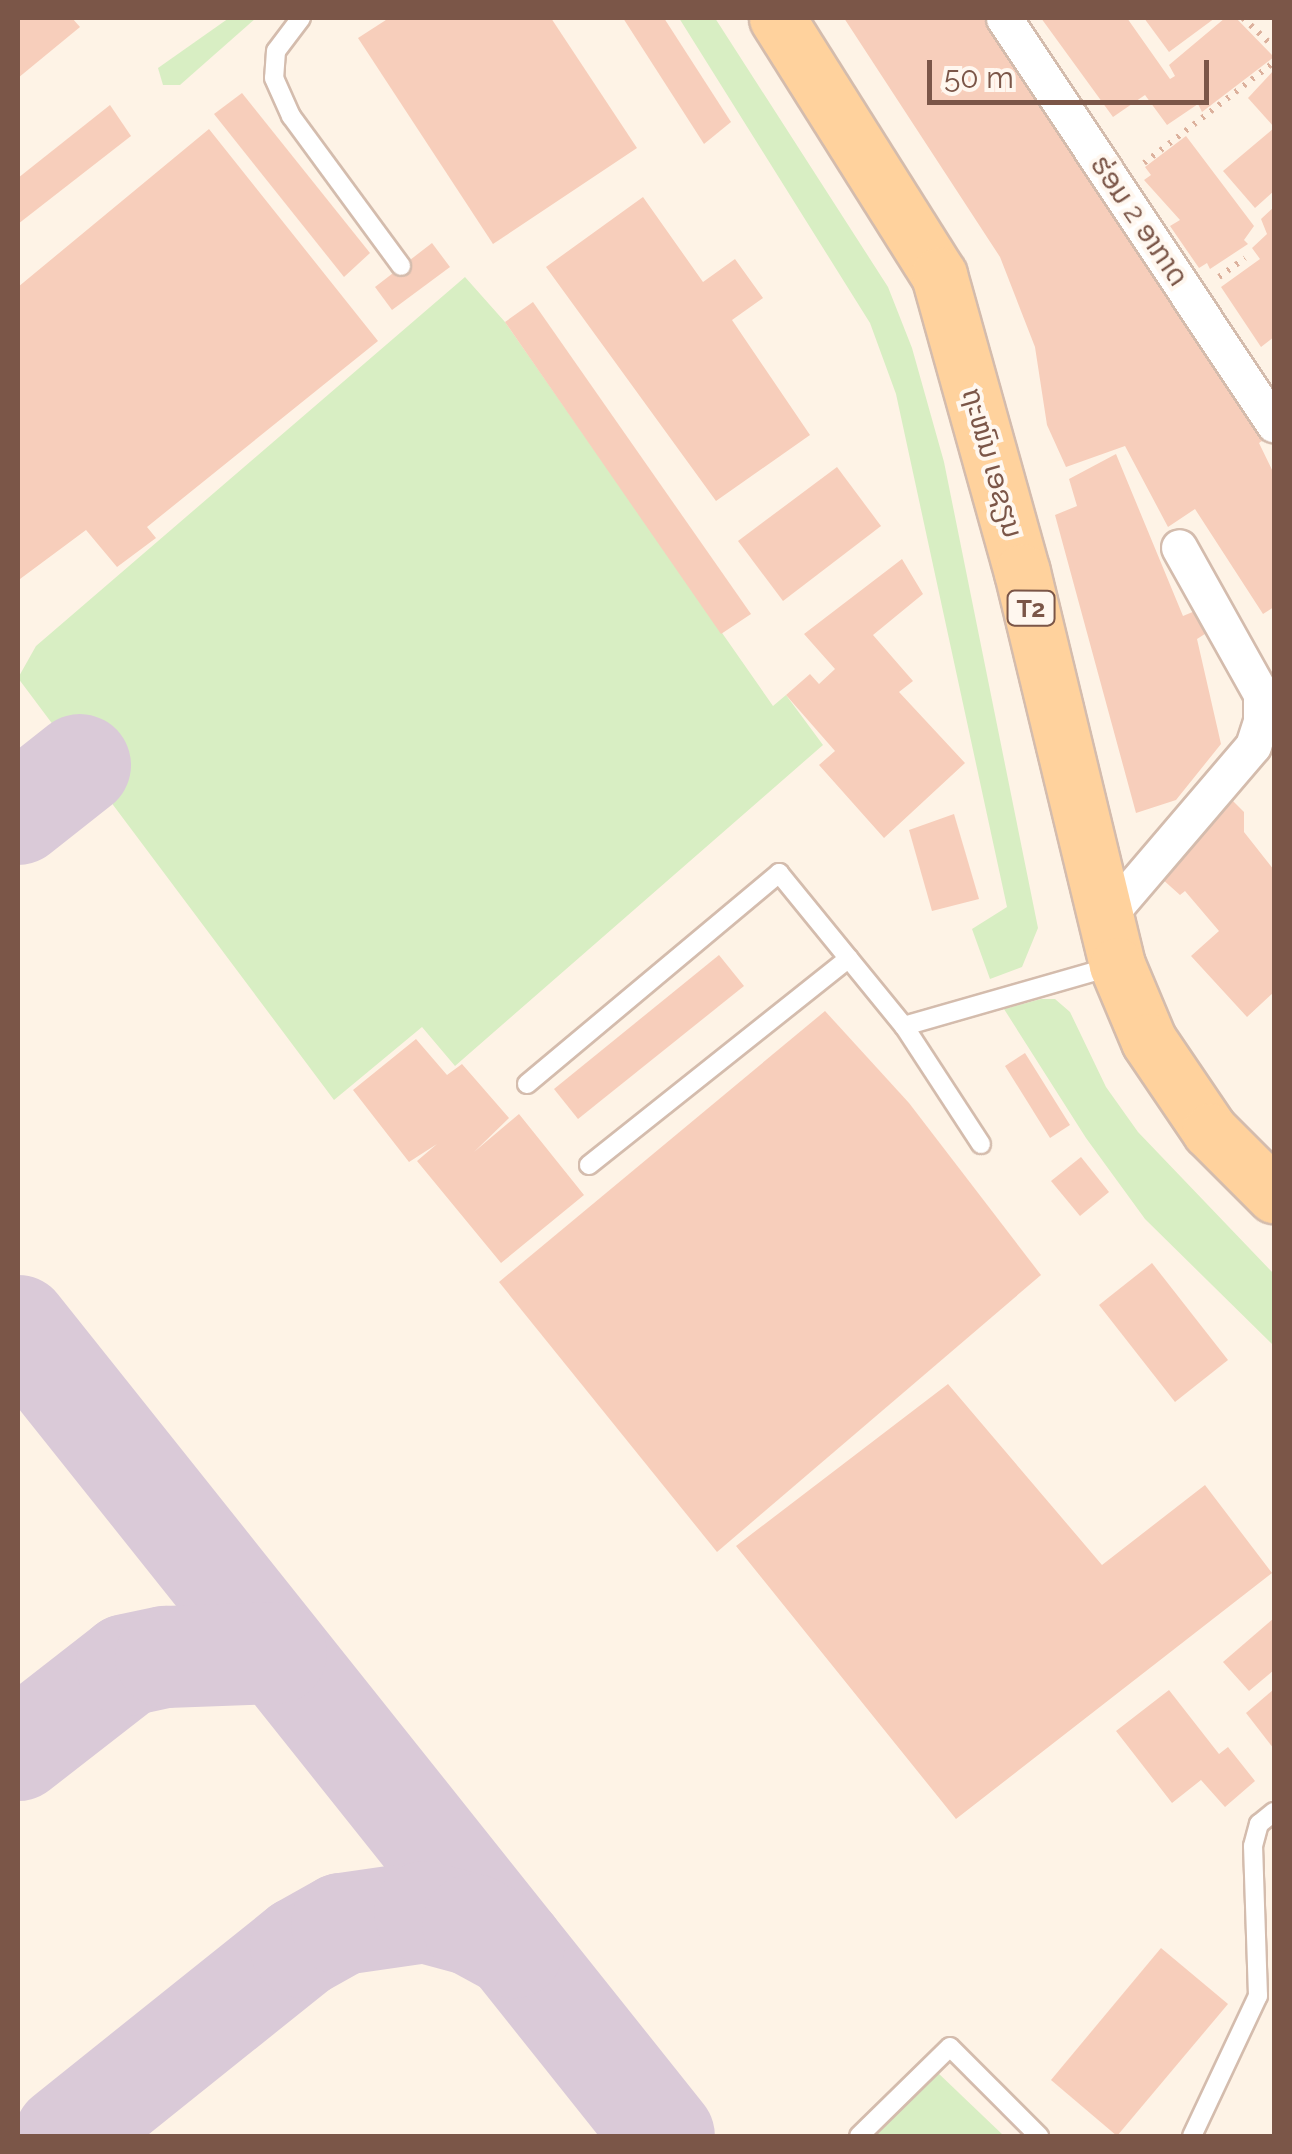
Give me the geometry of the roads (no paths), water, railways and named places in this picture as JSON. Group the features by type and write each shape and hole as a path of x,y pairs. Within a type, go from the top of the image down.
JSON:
{"main road":[{"name":"ຖະໜົນ ເອຊຽນ","path":"777,18 940,275 1022,572 1111,941 1150,1041 1210,1131 1274,1195"}],"street":[{"name":"ຮ່ອມ 2 ອາກາດ","path":"1004,18 1274,425"},
{"path":"1111,941 1252,746 1261,720 1261,694 1179,548"}],"lane":[{"path":"301,18 276,51 274,78 291,116 401,266"},
{"path":"527,1084 779,874 904,1026 981,1144"},
{"path":"904,1026 1111,941"},
{"path":"588,1165 849,958"},
{"path":"1192,2136 1258,1996 1253,1846 1259,1824 1274,1812"},
{"path":"859,2136 950,2047 1040,2136"}]}
